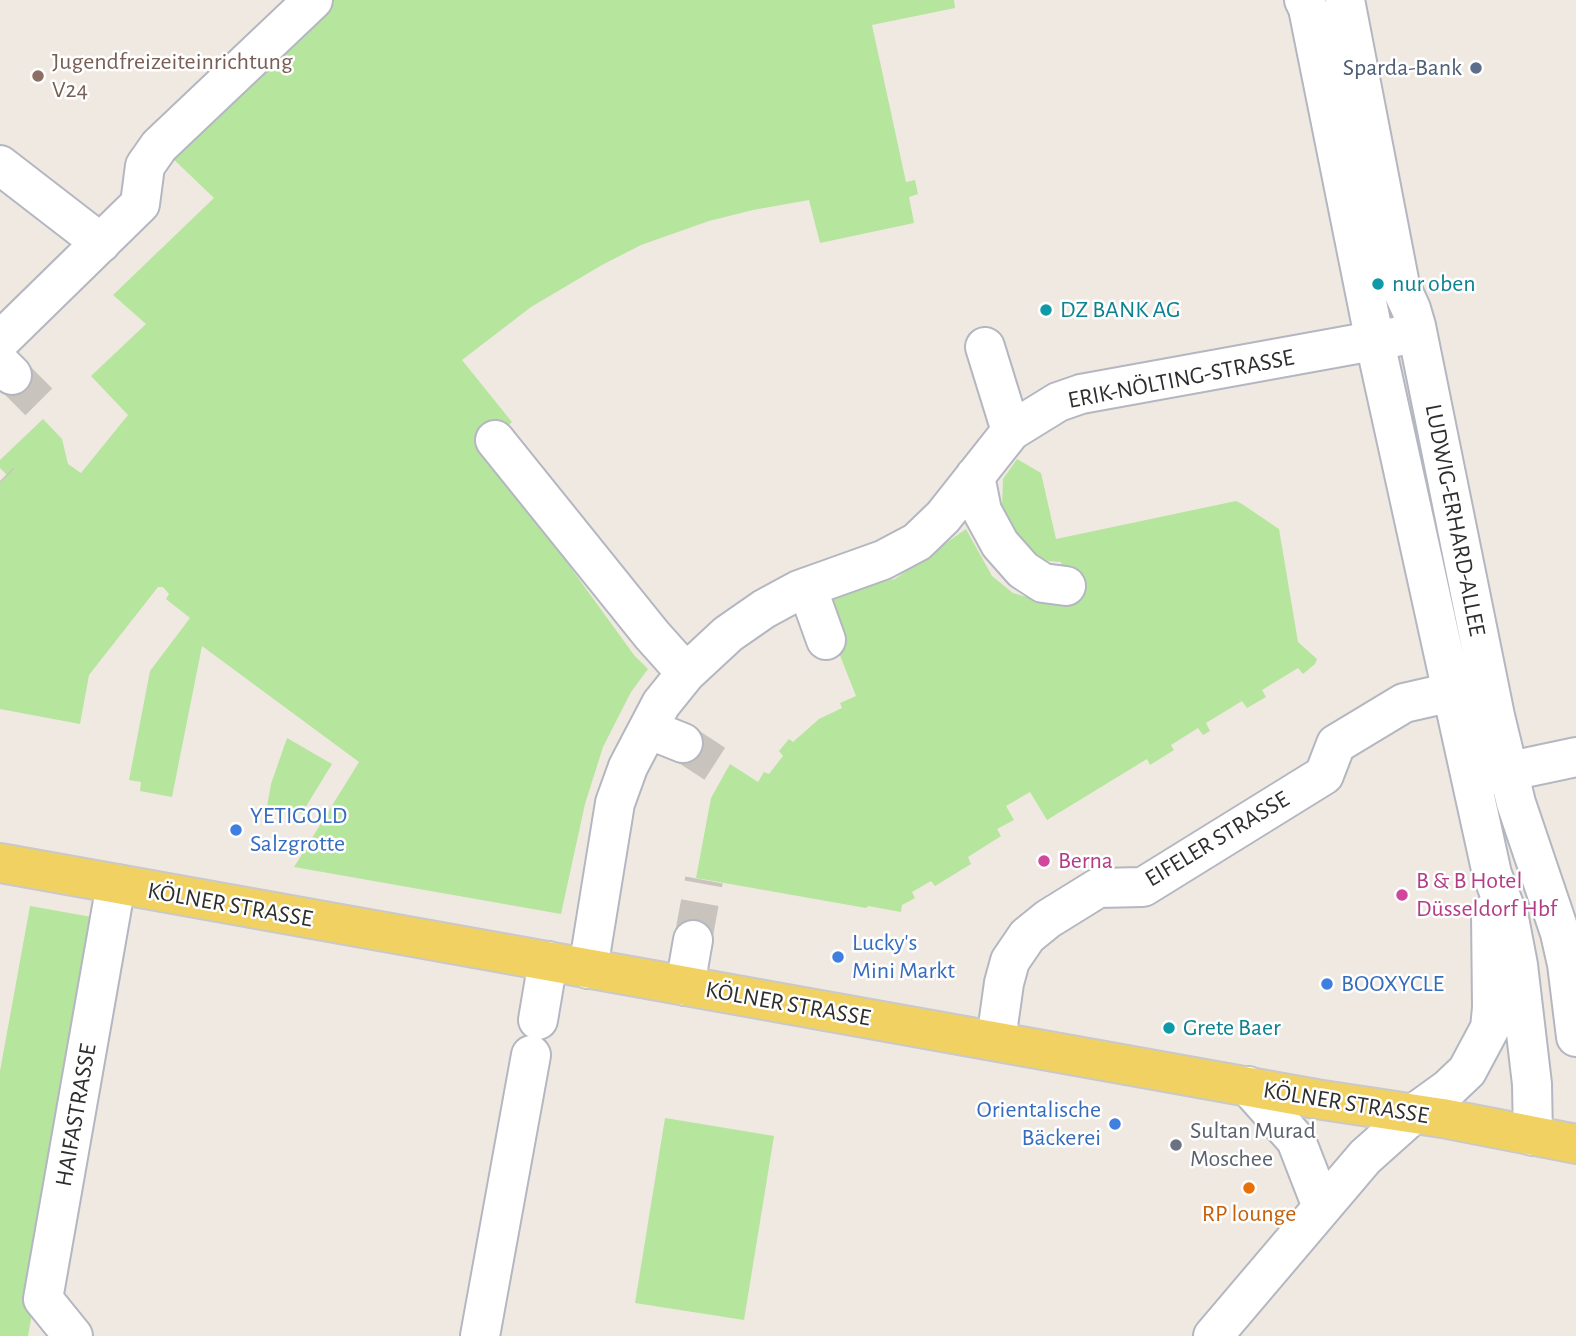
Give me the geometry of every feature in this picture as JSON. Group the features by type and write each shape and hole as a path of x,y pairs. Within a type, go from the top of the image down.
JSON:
{"main road":[{"name":"KÖLNER STRASSE","path":"0,863 1576,1144"}],"street":[{"path":"4,359 101,243 140,204 145,166 159,146 313,0"},
{"name":"LUDWIG-ERHARD-ALLEE","path":"1304,0 1308,8 1375,342 1452,692 1560,933 1567,964 1576,1037"},
{"path":"1348,16 1375,0"},
{"name":"LUDWIG-ERHARD-ALLEE","path":"1213,1336 1365,1157 1467,1071 1490,1028 1492,874 1489,775 1417,333 1411,309 1399,285 1348,16"},
{"path":"0,165 101,243"},
{"name":"ERIK-NÖLTING-STRASSE","path":"588,969 615,803 628,767 661,705 686,673 728,634 747,620 807,587 883,560 918,542 943,517 1011,431 1058,402 1081,394 1417,333"},
{"path":"985,347 1011,431"},
{"path":"495,440 652,635 686,673"},
{"path":"975,476 982,511 1000,544 1023,570 1043,583 1066,586"},
{"path":"807,587 826,640"},
{"name":"EIFELER STRASSE","path":"996,1041 1004,983 1010,961 1027,936 1048,919 1098,888 1143,887 1324,775 1336,744 1404,703 1452,692"},
{"path":"648,729 683,743"},
{"path":"1489,775 1576,757"},
{"name":"LUDWIG-ERHARD-ALLEE","path":"1492,874 1508,918 1518,965 1532,1084 1533,1136"},
{"name":"HAIFASTRASSE","path":"73,1336 43,1299 116,884"},
{"path":"685,986 693,940"},
{"path":"481,1336 548,961"},
{"path":"1248,1086 1296,1140 1322,1207"}],"green space":[{"path":"332,0 954,0 955,8 872,25 906,182 915,180 918,194 909,197 914,223 820,243 809,200 709,221 641,245 602,265 531,307 462,360 512,422 484,448 634,655 648,669 631,692 603,747 585,804 561,914 294,867 359,762 202,646 172,797 140,791 141,782 129,780 150,671 190,618 166,599 169,594 163,587 158,587 89,675 80,724 0,709 0,483 7,475 0,468 0,460 43,419 62,439 68,464 81,473 128,415 91,376 146,324 113,295 214,198 167,153"},
{"path":"1017,459 1041,473 1056,539 1236,501 1279,529 1298,642 1317,659 1315,664 1303,674 1298,668 1262,690 1266,697 1247,708 1242,701 1206,723 1210,731 1203,735 1198,728 1171,745 1174,750 1150,765 1147,759 1047,820 1030,792 1006,806 1014,820 997,829 1001,836 968,857 971,864 935,886 931,881 912,892 915,898 902,905 901,912 696,878 711,798 730,764 758,782 764,772 769,774 783,756 779,751 789,739 793,742 819,719 842,708 840,703 856,696 818,600 847,589 895,579 966,529 992,576 1013,593 1040,601 1068,599 1061,562 1048,561 1035,554 1002,508 1003,479"},
{"path":"287,738 332,764 302,813 267,807 271,784"},
{"path":"30,906 103,919 28,1336 0,1336 0,1071"},
{"path":"665,1118 774,1136 744,1320 635,1303"}],"tunnel":[{"path":"12,375 51,414"},
{"path":"683,743 726,771"},
{"path":"693,940 704,880"}],"place":[{"name":"Sparda-Bank","path":"1476,68"},
{"name":"Jugendfreizeiteinrichtung V24","path":"38,76"},
{"name":"nur oben","path":"1378,284"},
{"name":"DZ BANK AG","path":"1046,310"},
{"name":"YETIGOLD Salzgrotte","path":"236,830"},
{"name":"Berna","path":"1044,861"},
{"name":"B & B Hotel Düsseldorf Hbf","path":"1402,895"},
{"name":"Lucky's Mini Markt","path":"838,957"},
{"name":"BOOXYCLE","path":"1327,984"},
{"name":"Grete Baer","path":"1169,1028"},
{"name":"Orientalische Bäckerei","path":"1115,1124"},
{"name":"Sultan Murad Moschee","path":"1176,1145"},
{"name":"RP lounge","path":"1249,1188"}]}
